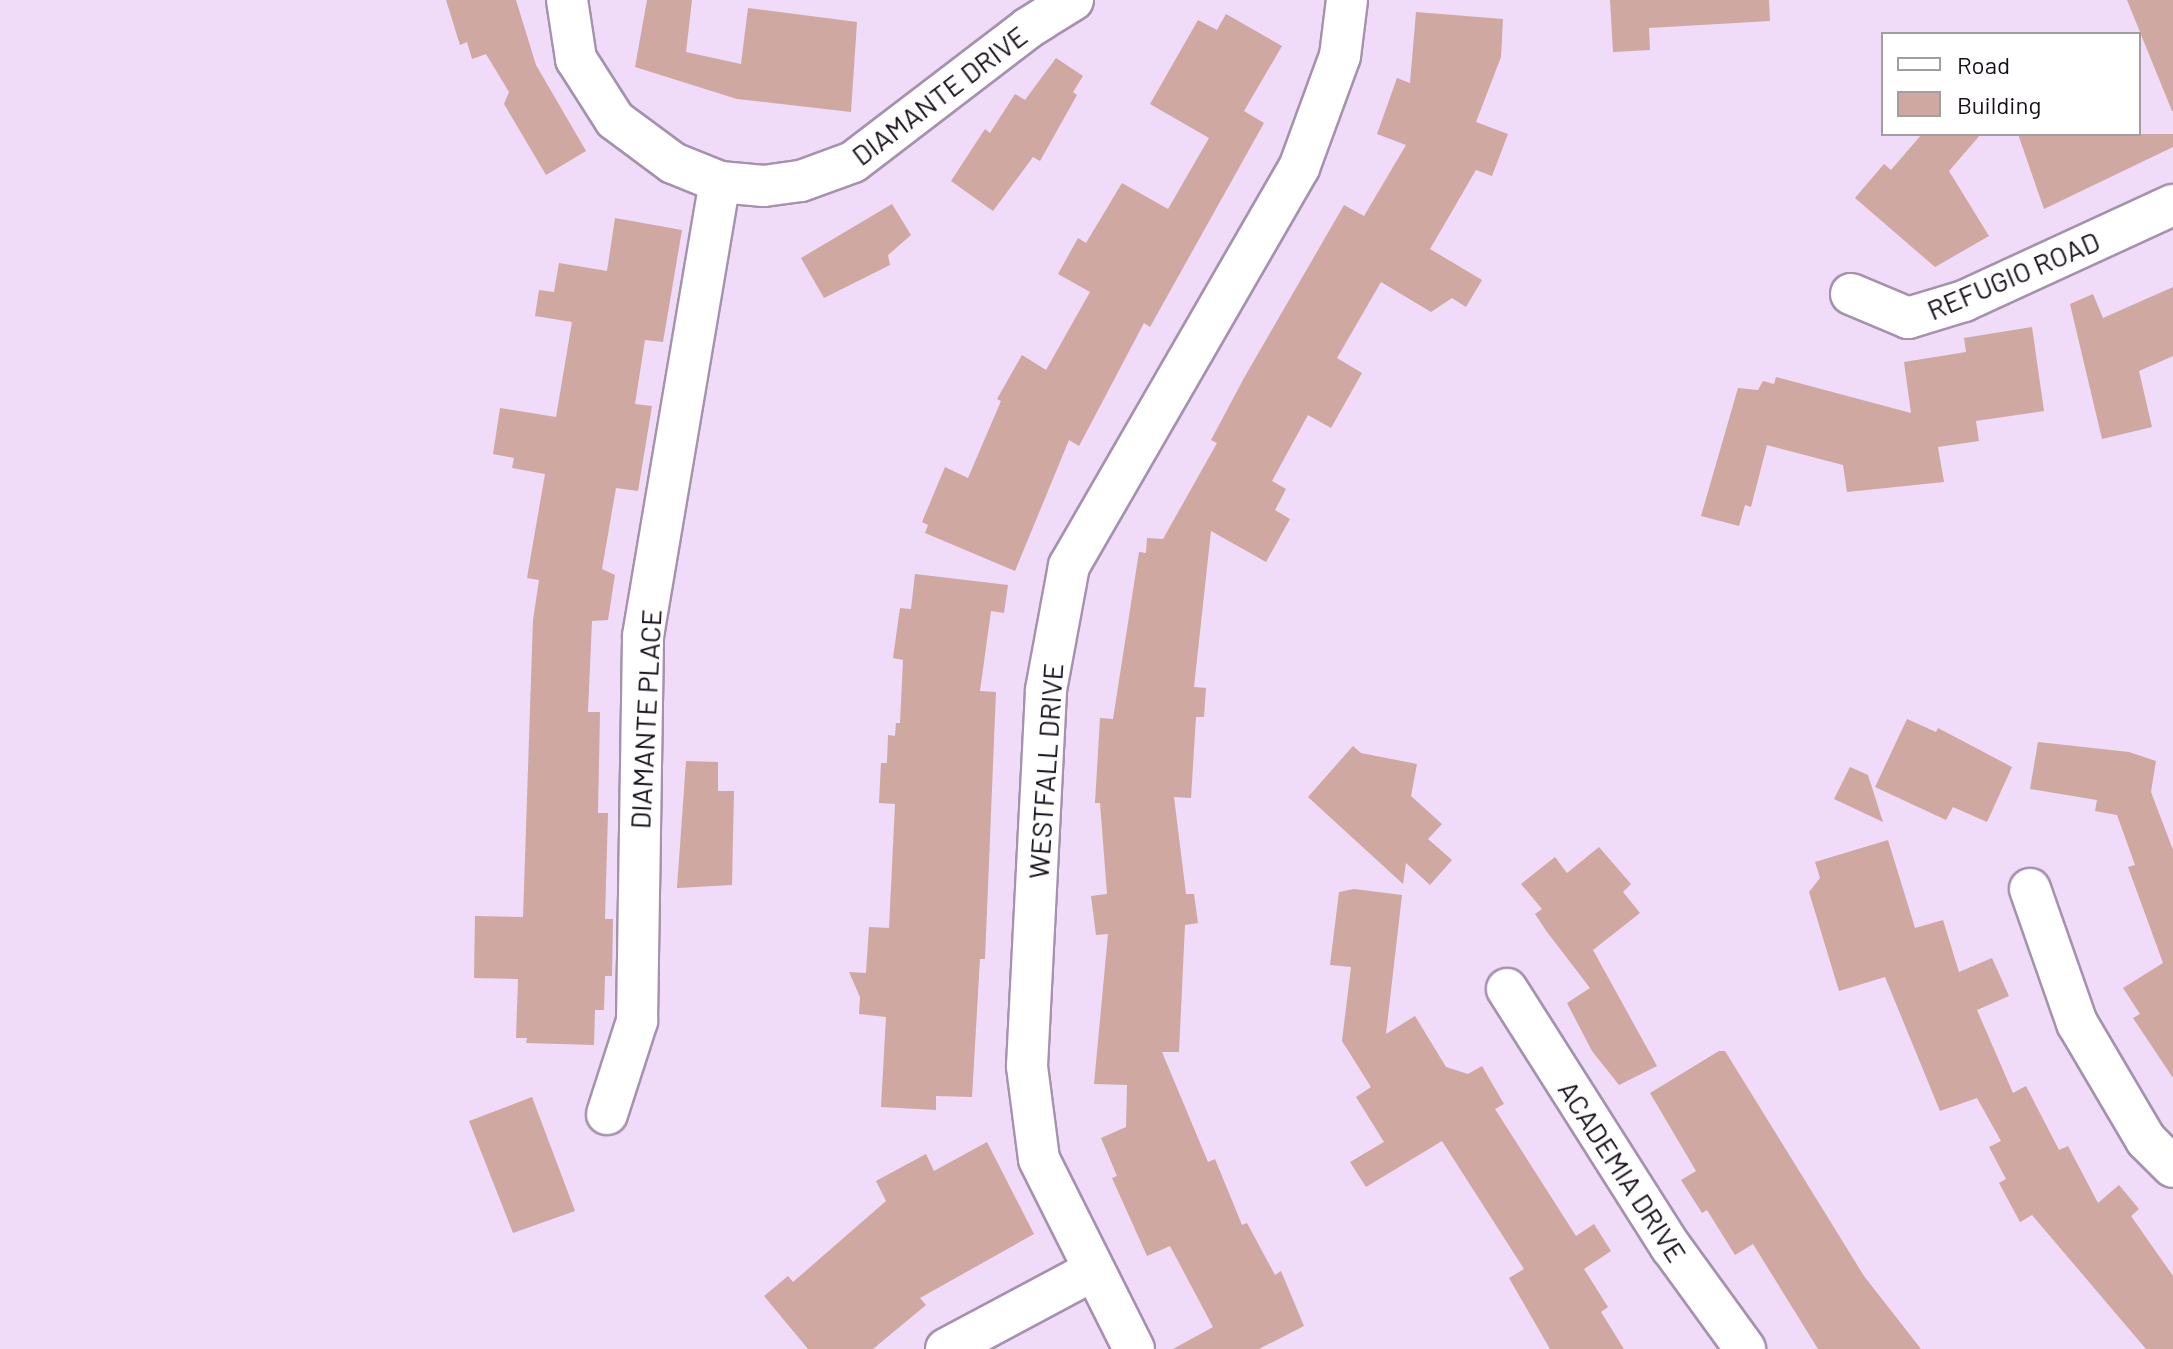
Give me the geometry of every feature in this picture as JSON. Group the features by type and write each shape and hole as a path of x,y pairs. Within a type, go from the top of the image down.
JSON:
{"street":[{"name":"DIAMANTE DRIVE","path":"567,0 576,59 615,120 673,163 720,182 764,186 801,181 853,162 1028,28 1073,0"},
{"name":"WESTFALL DRIVE","path":"1134,1349 1092,1271 1039,1159 1027,1066 1046,690 1069,566 1299,168 1340,56 1347,0"},
{"name":"DIAMANTE PLACE","path":"607,1114 637,1021 643,636 720,182"},
{"name":"REFUGIO ROAD","path":"1851,294 1908,318 1964,301 2173,205"},
{"path":"2030,889 2077,1023 2146,1140 2173,1167"},
{"name":"ACADEMIA DRIVE","path":"1507,989 1671,1247 1745,1349"},
{"path":"946,1349 1092,1271"}],"building":[{"path":"446,0 516,0 536,65 586,151 546,175 504,104 509,92 486,54 472,59 467,42 460,45"},
{"path":"647,0 692,0 686,52 741,64 748,8 857,22 851,112 737,99 635,67"},
{"path":"1610,0 1769,0 1770,21 1649,28 1650,50 1613,52"},
{"path":"2127,0 2173,0 2173,111 2141,32"},
{"path":"1416,12 1503,19 1501,57 1476,122 1508,134 1492,176 1476,170 1430,249 1482,280 1466,307 1452,298 1431,312 1381,282 1337,358 1362,373 1331,428 1308,415 1272,481 1286,489 1275,510 1290,519 1266,562 1211,531 1194,687 1206,688 1204,717 1196,717 1191,798 1174,797 1186,894 1194,894 1198,923 1185,925 1179,1052 1162,1052 1208,1162 1215,1159 1242,1225 1247,1223 1275,1275 1281,1271 1304,1326 1259,1349 1173,1349 1213,1327 1170,1246 1147,1256 1112,1178 1117,1176 1101,1138 1126,1127 1127,1085 1094,1084 1108,934 1096,935 1091,896 1107,894 1100,803 1095,803 1100,718 1113,719 1139,552 1146,553 1147,538 1163,539 1217,443 1211,440 1244,378 1344,205 1364,216 1406,145 1377,134 1397,78 1410,83"},
{"path":"1226,14 1282,46 1244,111 1264,123 1150,327 1144,323 1079,446 1069,440 1015,571 925,533 928,525 922,522 945,467 968,478 1001,401 997,399 1022,355 1046,370 1090,292 1058,274 1078,238 1086,243 1122,183 1168,209 1209,138 1150,104 1198,20 1217,30"},
{"path":"1056,58 1083,76 1073,92 1077,95 1040,161 1033,157 993,211 951,181 985,129 990,133 1015,94 1025,100"},
{"path":"2173,134 2173,147 2044,209 2019,136"},
{"path":"1920,136 1979,136 1949,171 1989,236 1935,267 1855,198 1884,164 1891,170"},
{"path":"892,204 911,235 888,255 890,265 824,298 801,258"},
{"path":"615,218 682,230 663,342 645,340 635,404 652,406 638,491 616,488 602,569 615,575 608,620 592,621 588,712 600,712 598,813 608,813 605,919 613,919 612,976 605,976 604,1010 595,1010 594,1045 526,1043 527,1038 516,1038 518,979 474,978 475,916 523,917 533,620 539,580 527,578 545,474 512,468 514,458 493,454 500,408 556,417 572,322 535,316 539,290 554,292 559,263 607,271"},
{"path":"2173,287 2173,356 2139,371 2152,427 2102,439 2070,304 2093,294 2103,318"},
{"path":"2032,327 2044,411 1976,421 1979,441 1938,447 1944,482 1847,492 1843,465 1767,445 1751,507 1745,505 1739,526 1701,516 1738,388 1758,390 1763,381 1774,384 1776,377 1911,413 1904,362 1966,352 1964,338"},
{"path":"915,574 1008,585 1004,613 991,611 980,691 996,692 985,959 980,959 972,1097 936,1096 936,1110 881,1107 886,1017 859,1014 860,997 849,972 866,973 869,927 889,928 895,804 879,803 881,763 887,763 888,735 895,736 896,723 900,723 903,660 893,658 900,608 911,609"},
{"path":"1907,719 1936,732 1938,728 2012,767 1987,822 1953,807 1946,820 1875,787"},
{"path":"2038,742 2129,752 2156,761 2151,792 2173,850 2173,1078 2133,1018 2140,1014 2123,988 2163,963 2128,867 2135,865 2117,815 2095,811 2097,800 2030,789"},
{"path":"1353,746 1361,753 1417,764 1411,796 1442,824 1428,839 1452,860 1430,885 1406,863 1403,884 1308,797"},
{"path":"686,761 718,762 718,791 734,791 732,885 677,888"},
{"path":"1850,767 1868,775 1883,822 1834,799"},
{"path":"1888,840 1915,928 1943,920 1959,972 1992,958 2009,996 1977,1010 2013,1093 2026,1086 2059,1150 2068,1146 2098,1203 2119,1185 2139,1209 2131,1216 2173,1276 2173,1349 2146,1349 2032,1215 2020,1222 1999,1183 2006,1179 1989,1147 2001,1141 1977,1098 1940,1111 1885,977 1839,991 1809,892 1820,878 1815,862"},
{"path":"1599,847 1631,884 1623,892 1640,913 1593,950 1657,1066 1619,1085 1592,1051 1567,1003 1590,988 1535,914 1542,909 1521,884 1555,857 1567,873"},
{"path":"1354,889 1402,895 1386,1034 1415,1016 1446,1067 1468,1074 1482,1066 1504,1104 1495,1109 1576,1236 1594,1224 1611,1251 1584,1269 1608,1307 1601,1312 1624,1349 1550,1349 1509,1278 1524,1269 1442,1141 1366,1187 1350,1162 1384,1142 1356,1097 1371,1087 1342,1041 1351,967 1330,965 1339,892"},
{"path":"1719,1051 1725,1051 1864,1276 1921,1349 1818,1349 1753,1244 1735,1255 1707,1210 1702,1213 1681,1180 1696,1171 1650,1093"},
{"path":"532,1097 575,1211 513,1233 469,1121"},
{"path":"987,1142 1034,1234 920,1298 926,1305 873,1349 808,1349 764,1296 788,1276 793,1282 886,1201 876,1181 926,1154 934,1171"}]}
